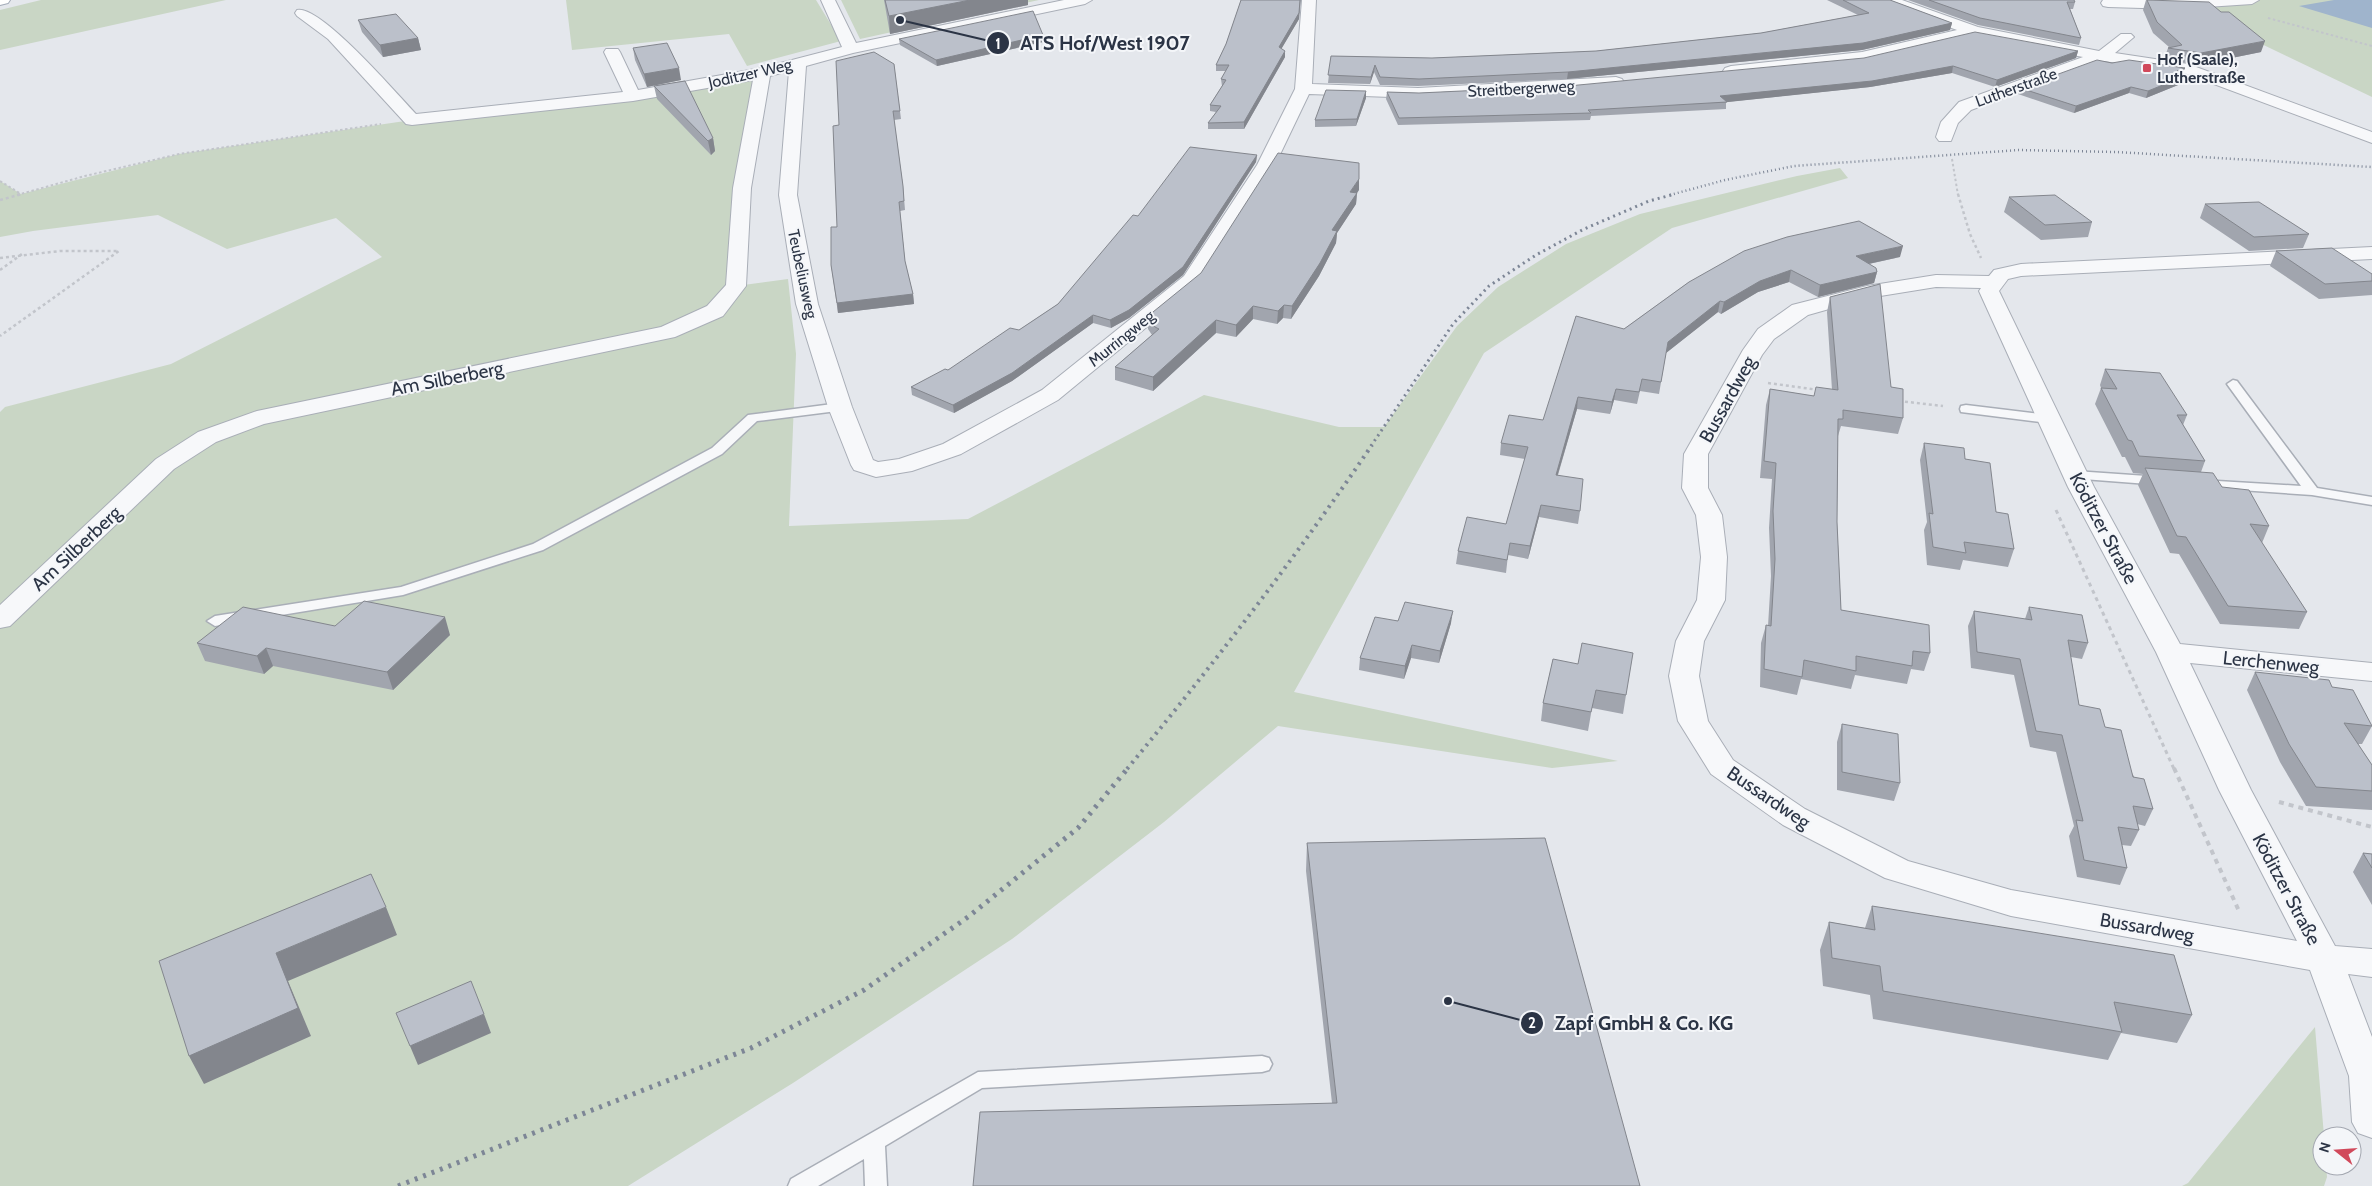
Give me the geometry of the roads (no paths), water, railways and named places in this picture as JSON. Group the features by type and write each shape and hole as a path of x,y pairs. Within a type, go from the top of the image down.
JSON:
{"street":[{"path":"828,0 851,49"},
{"name":"Joditzer Weg","path":"302,14 333,36 412,120 633,96 762,73 851,49 1084,0"},
{"name":"Murringweg","path":"876,470 903,466 952,449 1050,395 1192,280 1266,165 1304,89 1309,0"},
{"name":"Lutherstraße","path":"1888,0 1973,30 2047,47 2182,67 2372,138"},
{"path":"2107,2 2176,5 2252,0"},
{"path":"2107,2 2126,37 2182,67"},
{"path":"1714,73 1862,56 1973,30"},
{"name":"Lutherstraße","path":"1945,137 1950,122 1965,106 2102,56 2126,37"},
{"path":"612,52 633,96"},
{"name":"Teubeliusweg","path":"798,62 788,196 807,304 840,407 864,464 876,470"},
{"name":"Am Silberberg","path":"0,620 165,464 207,437 257,418 667,332 715,311 736,286 742,188 762,73"},
{"name":"Streitbergerweg","path":"1304,89 1418,93 1567,86 1636,80"},
{"path":"1994,282 2001,274 2021,270 2372,253"},
{"name":"Bussardweg","path":"1994,282 1936,281 1867,292 1800,310 1766,334 1751,355 1696,454 1695,488 1709,515 1714,557 1712,600 1690,641 1684,676 1693,721 1722,767 1794,817 1897,870 2010,903 2324,959 2372,963"},
{"name":"Köditzer Straße","path":"1994,282 1989,291 2075,475 2170,652 2235,790 2324,959 2368,1076 2372,1122"},
{"name":"Lerchenweg","path":"2170,652 2372,672"}],"lane":[{"path":"2233,384 2312,491"},
{"path":"215,621 404,590 538,547 718,451 753,418 840,407"},
{"path":"1966,409 2049,419"},
{"path":"2075,475 2312,491 2372,501"},
{"path":"799,1186 978,1080 1262,1064"},
{"path":"874,1142 876,1186"}],"water":[{"path":"2334,0 2372,0 2372,28 2299,6"}],"railway":[{"path":"1670,195 1725,180 1794,166 2019,150 2116,152 2372,167"},
{"path":"1371,446 1453,324 1489,286 1536,255 1584,229 1649,201 1675,194"},
{"path":"1127,769 1253,610 1314,528 1372,445"},
{"path":"398,1186 751,1048 864,990 968,917 1078,828 1128,768"}],"place":[{"name":"ATS Hof/West 1907","path":"900,20"},
{"name":"Hof (Saale), Lutherstraße","path":"2147,68"},
{"name":"Zapf GmbH & Co. KG","path":"1448,1001"}]}
